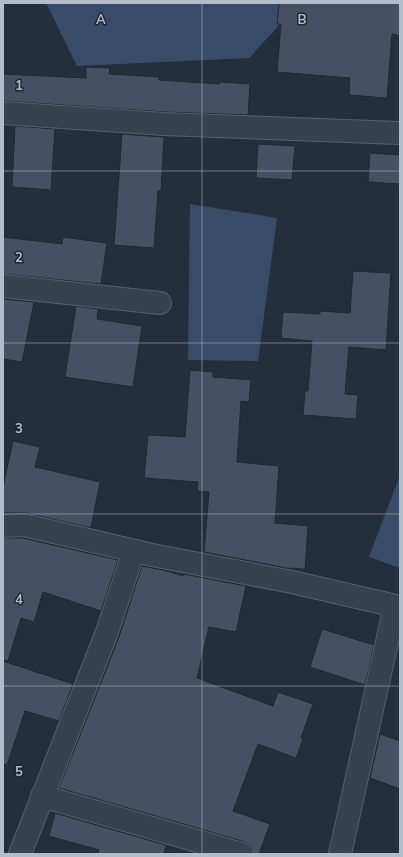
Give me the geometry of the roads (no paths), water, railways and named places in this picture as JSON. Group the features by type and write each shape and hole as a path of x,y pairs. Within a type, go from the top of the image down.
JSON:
{"street":[{"path":"3,113 164,124 399,133"},
{"path":"3,286 160,302"},
{"path":"3,526 24,525 134,551 292,582 398,606 340,854"},
{"path":"20,854 107,632 134,551"},
{"path":"42,796 187,846 242,854"}],"water":[{"path":"47,3 284,3 284,20 249,58 77,66"},
{"path":"190,204 277,218 258,361 188,360"},
{"path":"400,475 400,568 369,557"}]}
